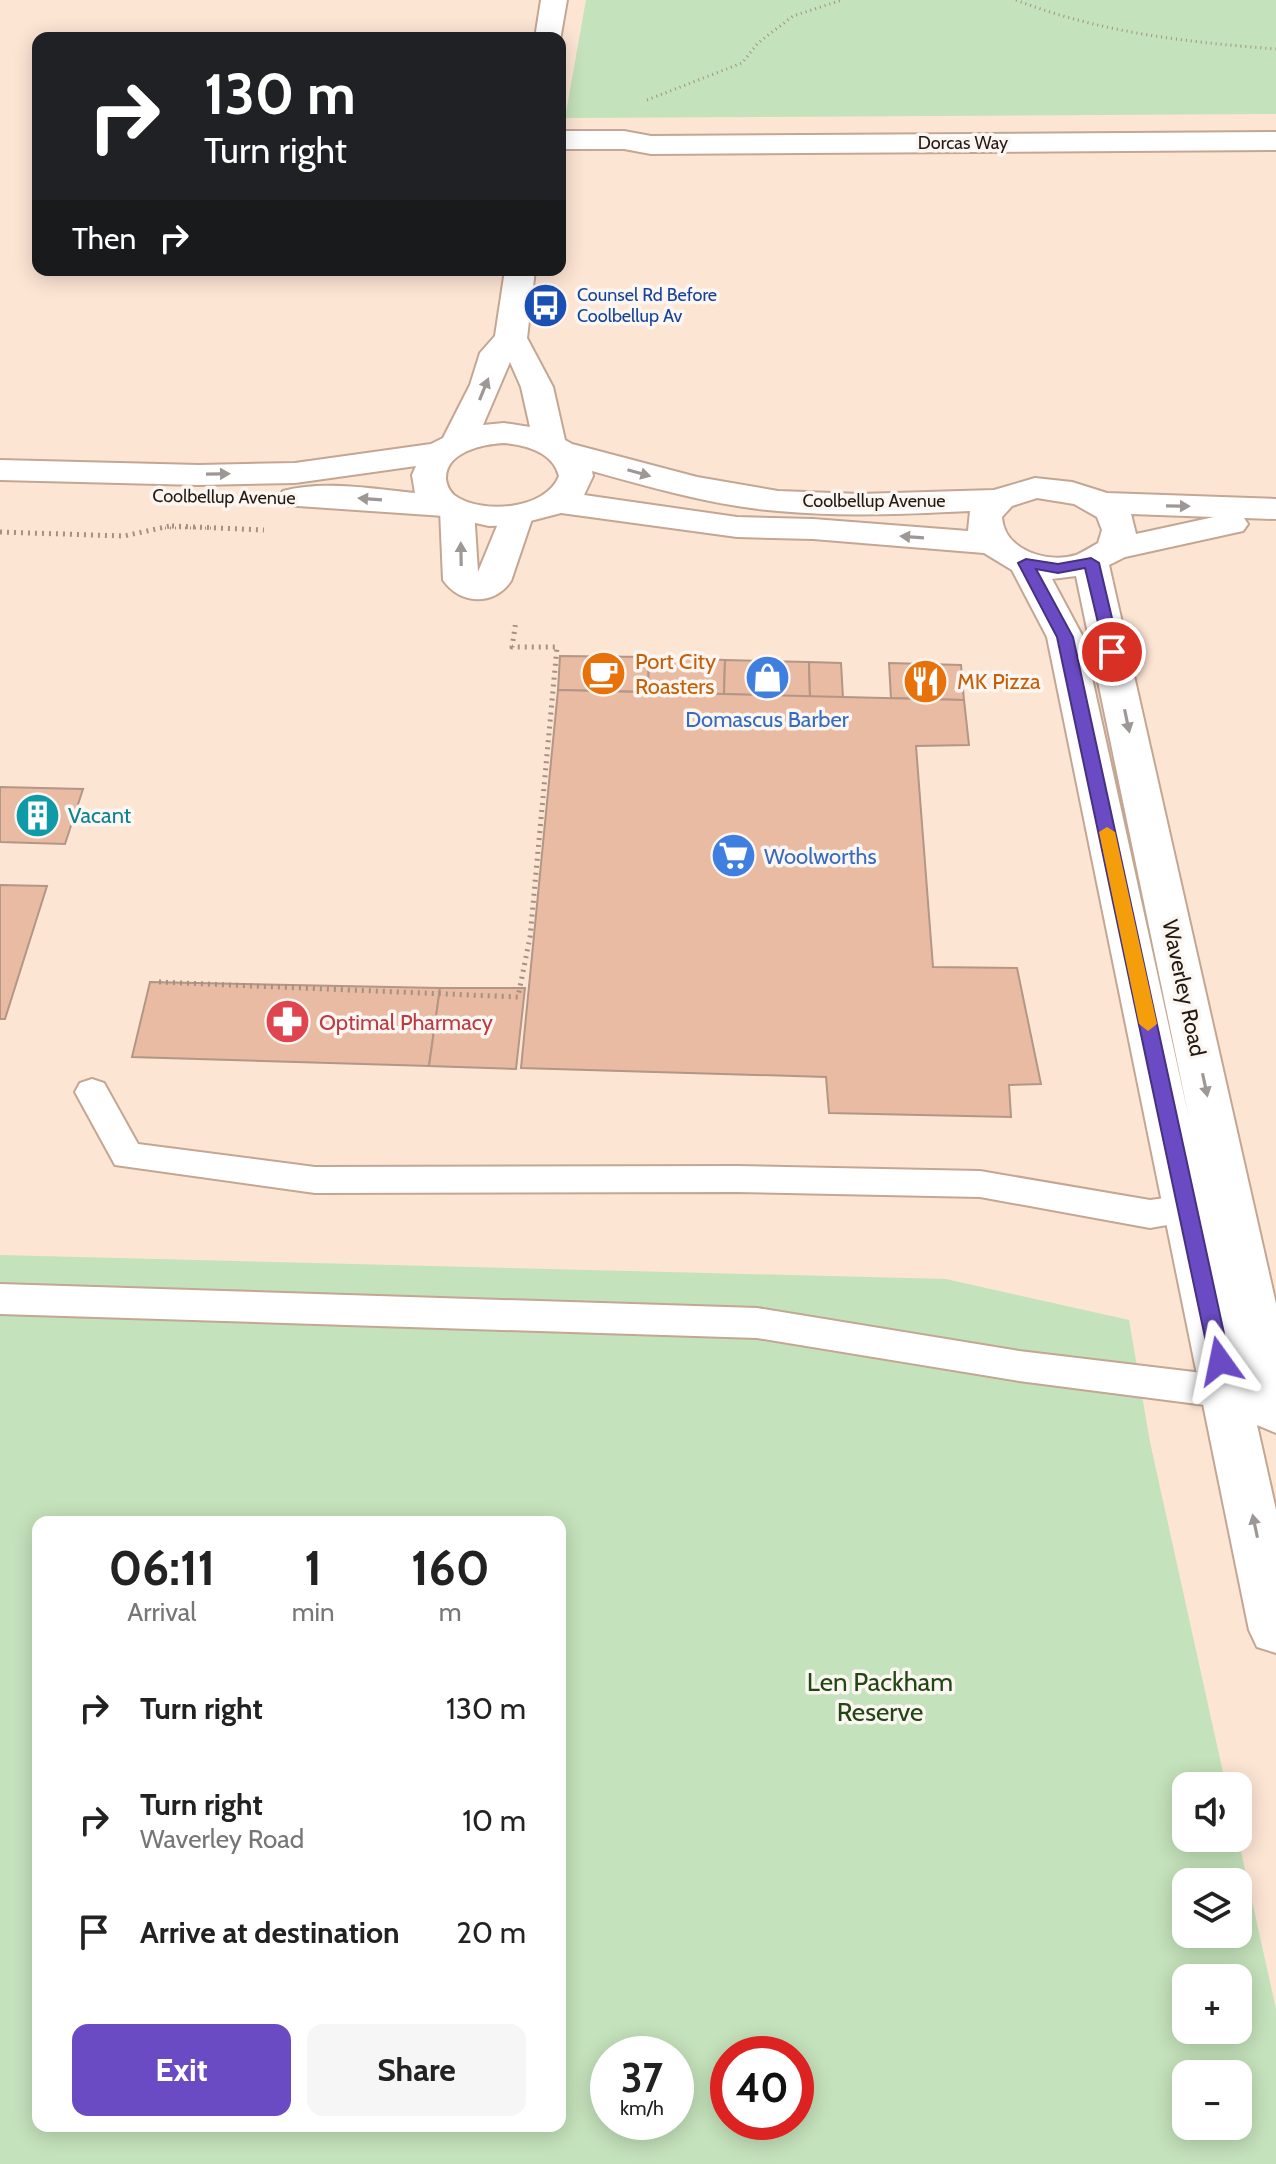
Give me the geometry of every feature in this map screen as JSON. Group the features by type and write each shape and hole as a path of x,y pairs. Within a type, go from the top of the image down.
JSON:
{"street":[{"path":"549,32 554,0"},
{"name":"Dorcas Way","path":"566,140 624,140 651,145 1276,141"},
{"name":"Dorcas Way","path":"566,154 627,153 651,145"},
{"path":"511,338 530,361 556,447 573,463 575,477 570,490 557,502 516,516 493,581 477,590 461,580 453,508 433,494 427,480 430,466 449,448 486,385 496,353 511,338 519,276"},
{"name":"Coolbellup Avenue","path":"0,470 199,475 295,473 449,448 504,433 679,484 776,500 875,505 997,500 1014,492 1035,488 1081,494 1100,503"},
{"name":"Coolbellup Avenue","path":"0,493 357,498 453,508 495,518 516,516"},
{"path":"997,500 986,511 982,524 1008,553"},
{"name":"Coolbellup Avenue","path":"557,502 737,527 813,529 1008,553 1058,568 1103,556"},
{"path":"1100,503 1276,511"},
{"name":"Waverley Road","path":"1100,503 1114,515 1119,529 1103,556 1274,1405"},
{"path":"1103,556 1276,511"},
{"name":"Waverley Road","path":"1008,553 1065,637 1276,1630"}],"lane":[{"path":"92,1092 127,1156 315,1180 736,1179 980,1184 1150,1214 1188,1209"},
{"path":"0,1299 757,1323 1019,1366 1227,1392 1274,1405"}],"path":[{"path":"637,104 742,63 758,43 793,16 842,0"},
{"path":"1016,0 1059,18 1110,32 1276,49"},
{"path":"0,532 124,536 170,526 275,531"},
{"path":"159,982 518,997 530,937 557,647 512,647 517,615"}],"green space":[{"path":"586,0 1276,0 1276,114 566,118"},
{"name":"Len Packham Reserve","path":"0,1255 946,1279 1129,1320 1150,1442 1223,1772 1172,1772 1172,1852 1241,1852 1245,1868 1172,1868 1172,1948 1252,1948 1252,1901 1276,2009 1276,2164 0,2164"}],"building":[{"name":"Port City Roasters","path":"560,656 649,657 648,692 558,690"},
{"path":"649,657 725,660 724,694 648,692"},
{"name":"Domascus Barber","path":"725,660 809,662 810,697 724,694"},
{"path":"809,662 841,663 843,698 810,697"},
{"name":"MK Pizza","path":"889,663 961,665 964,700 891,698"},
{"name":"Woolworths","path":"558,690 964,700 969,745 916,746 933,967 1017,968 1041,1084 1009,1085 1011,1117 829,1113 826,1077 521,1068"},
{"name":"Vacant","path":"0,787 83,789 65,844 0,842"},
{"path":"0,885 47,886 5,1019 0,1019"},
{"name":"Optimal Pharmacy","path":"150,982 440,988 429,1066 132,1057"},
{"path":"440,988 525,988 516,1069 429,1066"}],"slow traffic":[{"path":"1107,832 1148,1024"}],"place":[{"name":"Counsel Rd Before Coolbellup Av","path":"546,305"},
{"name":"Port City Roasters","path":"604,674"},
{"name":"Domascus Barber","path":"767,678"},
{"name":"MK Pizza","path":"926,681"},
{"name":"Vacant","path":"37,815"},
{"name":"Woolworths","path":"733,856"},
{"name":"Optimal Pharmacy","path":"288,1022"}],"route":[{"path":"1112,652 1091,563 1058,568 1026,563 1065,637 1220,1361"}]}
